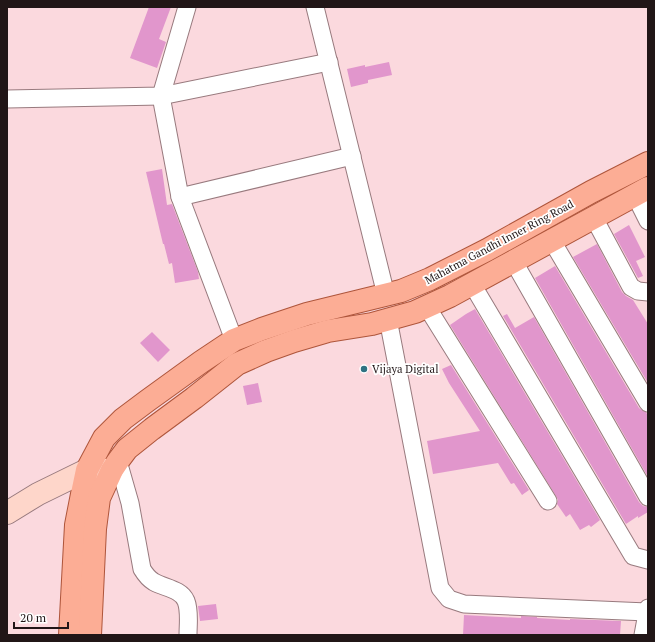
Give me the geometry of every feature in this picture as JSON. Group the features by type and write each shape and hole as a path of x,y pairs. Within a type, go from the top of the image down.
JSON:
{"main road":[{"name":"Mahatma Gandhi Inner Ring Road","path":"70,635 76,525 87,470 104,438 123,419 200,362 234,340 307,314 401,292 487,250 591,192 648,163"},
{"path":"90,635 95,529 99,498 115,465 132,445 237,364 266,350 294,341 328,332 388,320 427,307 514,262 641,191"}],"street":[{"path":"187,7 161,96 180,197 234,340"},
{"path":"315,7 386,295"},
{"path":"7,99 161,96 329,62"},
{"path":"180,197 352,156"},
{"path":"641,191 648,221"},
{"path":"594,218 631,287 638,291 648,292"},
{"path":"552,241 648,402"},
{"path":"514,262 648,497"},
{"path":"472,284 633,556 648,560"},
{"path":"427,307 548,501"},
{"path":"388,320 440,588 449,599 464,604 647,610 643,635"},
{"path":"7,514 38,494 87,470 115,465 130,502 142,569 154,582 177,591 186,600 188,635"}],"building":[{"path":"149,7 171,7 159,39 166,42 157,68 130,58"},
{"path":"389,62 392,75 368,80 368,83 351,87 347,69"},
{"path":"162,169 167,205 172,204 198,272 199,279 175,283 172,263 169,264 163,244 146,172"},
{"path":"629,225 645,257 636,261 643,276 638,278 614,234"},
{"path":"597,244 622,292 633,300 648,324 648,383 573,257"},
{"path":"555,266 639,408 646,412 648,416 648,477 535,278"},
{"path":"475,309 600,520 591,527 589,525 580,530 570,514 566,517 557,504 558,500 556,496 450,325"},
{"path":"507,314 515,328 534,317 639,502 643,506 648,507 648,512 638,518 638,516 626,524 503,316"},
{"path":"152,332 170,350 158,362 140,343"},
{"path":"451,365 529,490 522,495 514,483 511,484 498,463 433,474 427,441 480,431 449,383 442,369"},
{"path":"258,383 262,402 247,405 243,386"},
{"path":"216,604 218,619 200,621 198,606"},
{"path":"464,615 621,621 620,635 463,635"}],"place":[{"name":"Vijaya Digital","path":"364,369"}]}
